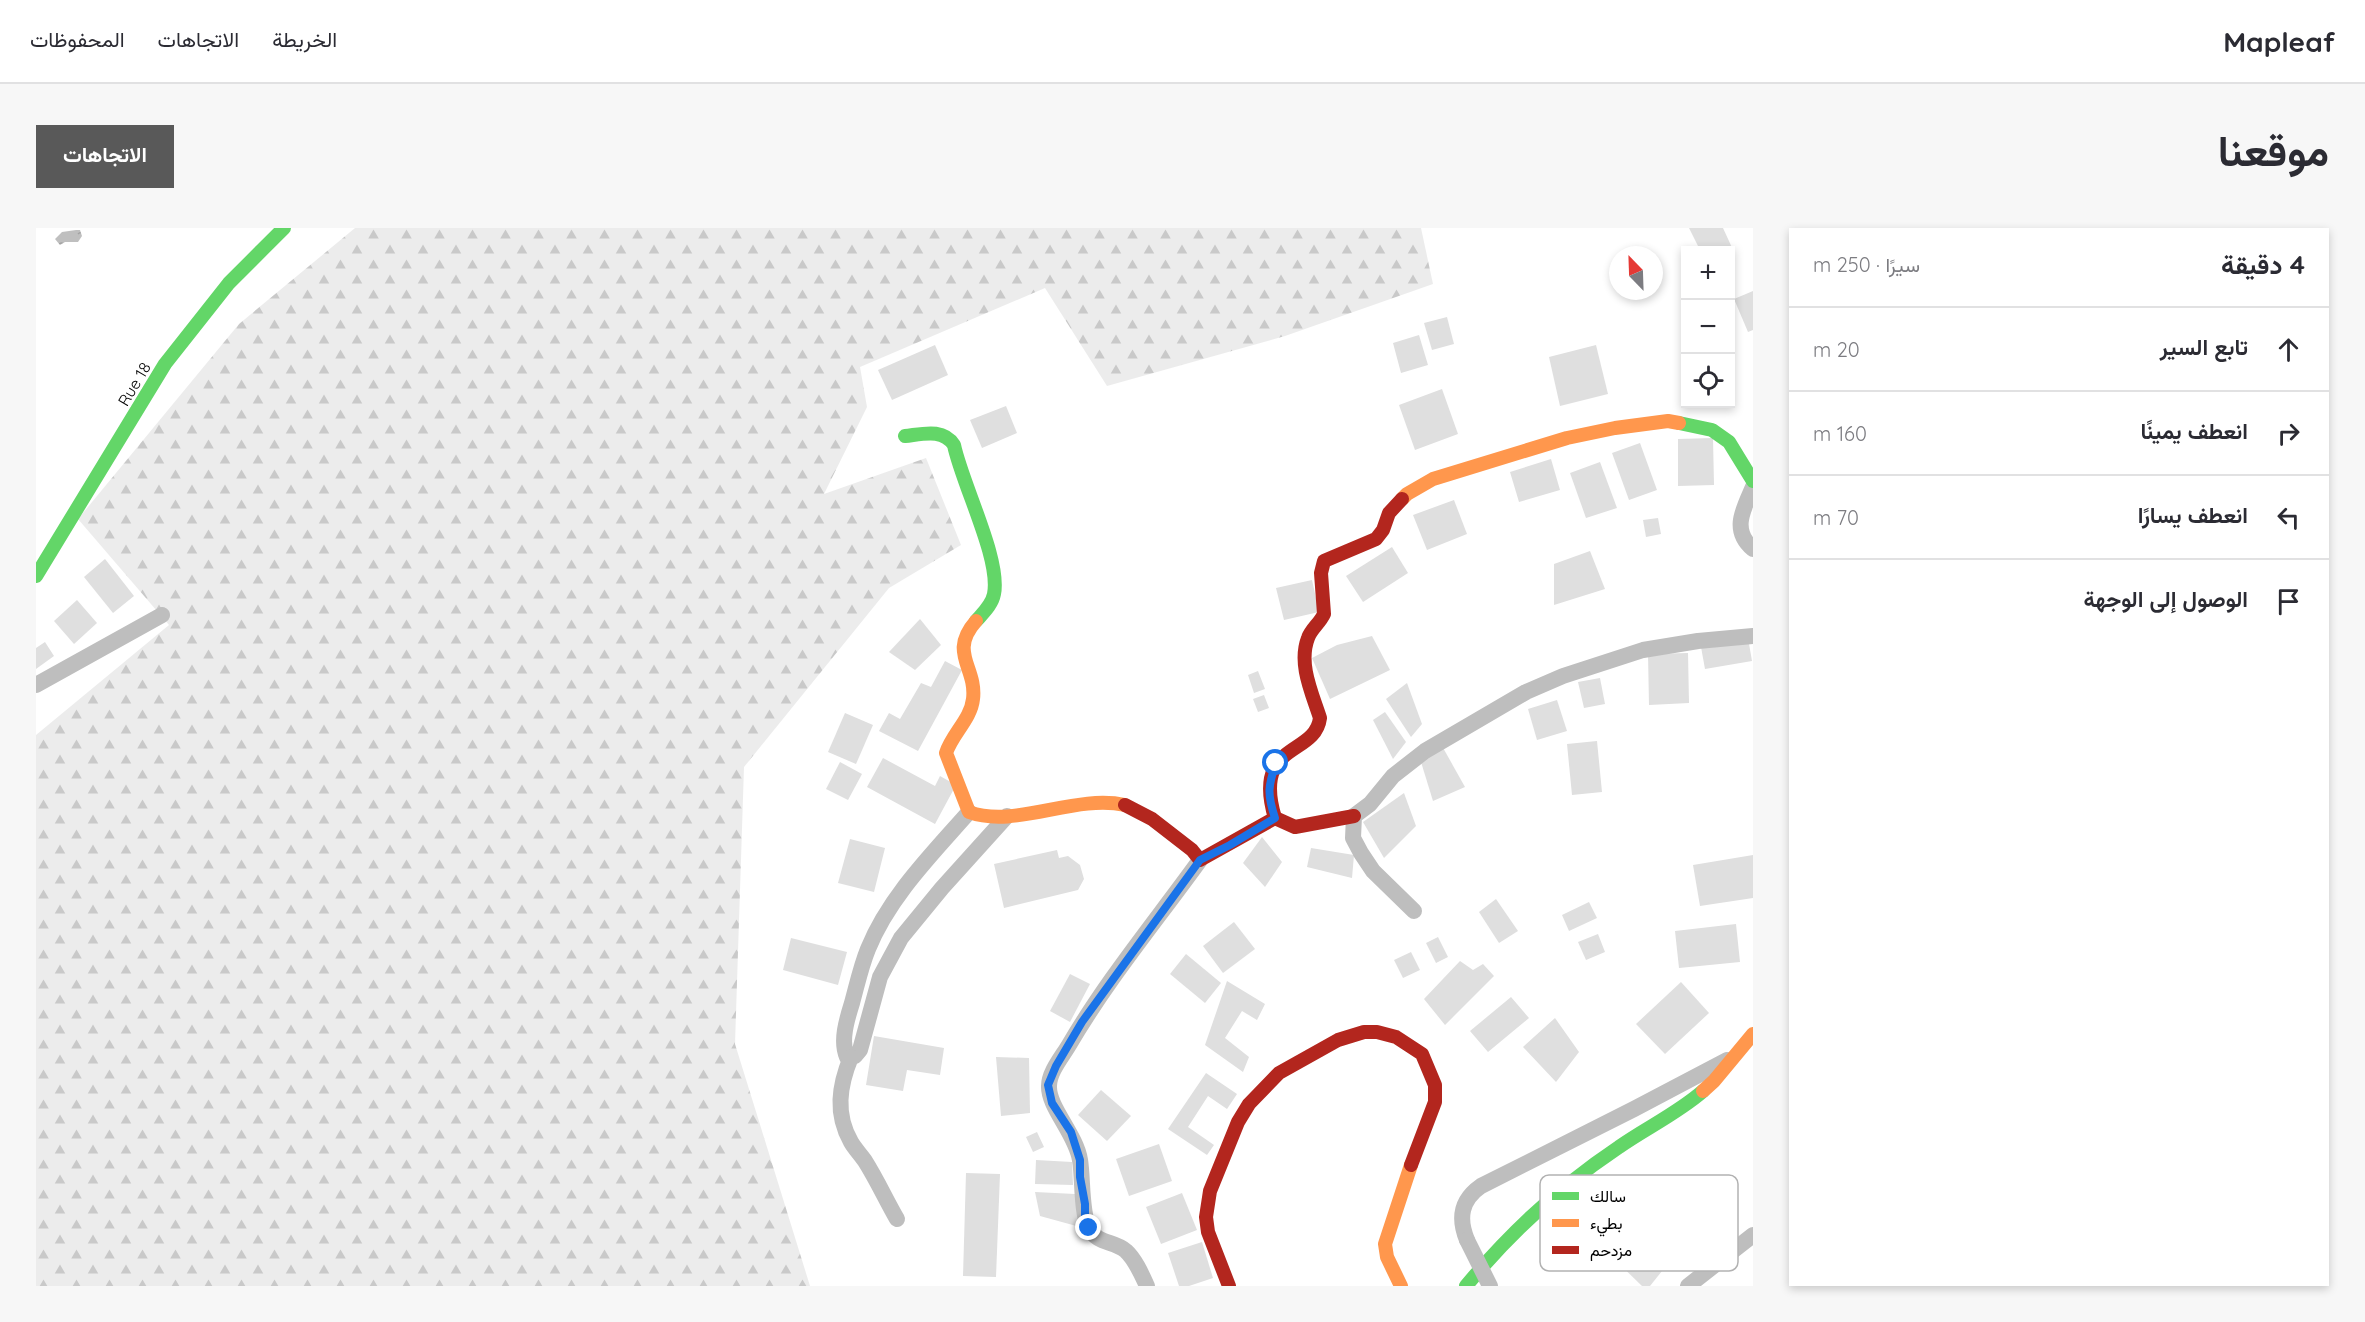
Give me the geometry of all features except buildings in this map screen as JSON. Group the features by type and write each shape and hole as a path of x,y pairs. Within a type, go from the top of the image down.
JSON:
{"street":[{"name":"Rue 18","path":"36,576 165,364 229,283 284,228"},
{"path":"1753,481 1729,442 1712,430 1668,421 1615,428 1567,438 1433,479 1407,494 1389,513 1383,530 1376,539 1331,557 1324,561 1320,569 1325,612 1318,626 1308,635 1303,658 1320,718 1319,728 1314,735 1301,742 1276,763 1270,778 1268,798 1275,818 1294,827 1354,816 1370,804 1393,777 1425,751 1526,692 1574,672 1643,650 1698,641 1753,636"},
{"path":"905,436 937,434 951,437 955,443 956,454 996,582 995,595 963,641 963,654 973,691 972,704 954,732 946,753 969,813 981,818 1100,802 1128,806 1155,820 1182,845 1197,853 1200,860"},
{"path":"1753,487 1739,522 1742,536 1753,549"},
{"path":"36,684 162,615"},
{"path":"851,1057 847,1057 844,1043 850,1011 868,950 879,927 911,879 969,813"},
{"path":"897,1219 864,1160 851,1143 842,1121 840,1102 842,1079 851,1057 860,1050 880,977 901,938 942,888 1007,816"},
{"path":"1354,816 1353,838 1361,854 1373,871 1414,912"},
{"path":"1147,1286 1126,1251 1096,1238 1089,1228 1085,1219 1080,1160 1071,1132 1052,1103 1048,1085 1056,1066 1082,1022 1200,860 1275,818"},
{"path":"1229,1286 1208,1232 1206,1216 1210,1191 1238,1122 1249,1104 1279,1073 1338,1040 1364,1032 1377,1032 1396,1037 1422,1054 1435,1085 1435,1102 1406,1178 1385,1244 1387,1257 1401,1286"},
{"path":"1583,1175 1617,1148 1695,1098 1714,1081 1753,1034"},
{"path":"1490,1286 1463,1229 1462,1210 1470,1193 1733,1056"},
{"path":"1467,1286 1496,1250 1540,1209"},
{"path":"1738,1247 1753,1235"},
{"path":"1688,1286 1707,1271"}],"green space":[{"path":"355,228 1421,228 1433,284 1285,336 1107,386 1045,288 860,367 867,407 824,494 926,458 961,545 889,588 744,767 735,1044 810,1286 36,1286 36,735 169,625 78,519 239,324"}],"water":[{"path":"80,230 82,236 78,242 65,242 60,245 55,239 62,232"}],"traffic: fast":[{"path":"36,576 165,364 229,283 284,228"},
{"path":"1679,423 1712,430 1729,442 1753,481"},
{"path":"905,436 938,434 954,445 987,542 995,579 991,602 976,621"},
{"path":"1580,1175 1703,1091"},
{"path":"1466,1286 1500,1247 1540,1209"}],"traffic: slow":[{"path":"1402,499 1433,479 1567,438 1615,428 1668,421 1679,423"},
{"path":"976,621 964,642 973,688 972,706 946,753 969,812 1006,817 1086,804 1125,805"},
{"path":"1703,1091 1753,1034"},
{"path":"1401,1286 1387,1257 1385,1244 1411,1165"}],"traffic: jam":[{"path":"1275,818 1270,793 1272,775 1278,763 1316,730 1320,718 1307,678 1305,648 1309,635 1324,614 1321,573 1324,561 1376,539 1383,530 1389,513 1402,499"},
{"path":"1125,805 1152,819 1192,850 1200,860 1275,818 1295,827 1354,816"},
{"path":"1229,1286 1208,1232 1206,1217 1210,1191 1238,1122 1249,1104 1279,1073 1338,1040 1364,1032 1377,1032 1396,1037 1422,1054 1435,1085 1435,1102 1411,1165"}],"route":[{"path":"1089,1228 1085,1219 1080,1160 1071,1132 1052,1103 1048,1085 1056,1066 1082,1022 1200,860 1275,818 1268,798 1270,778 1276,763"}]}
